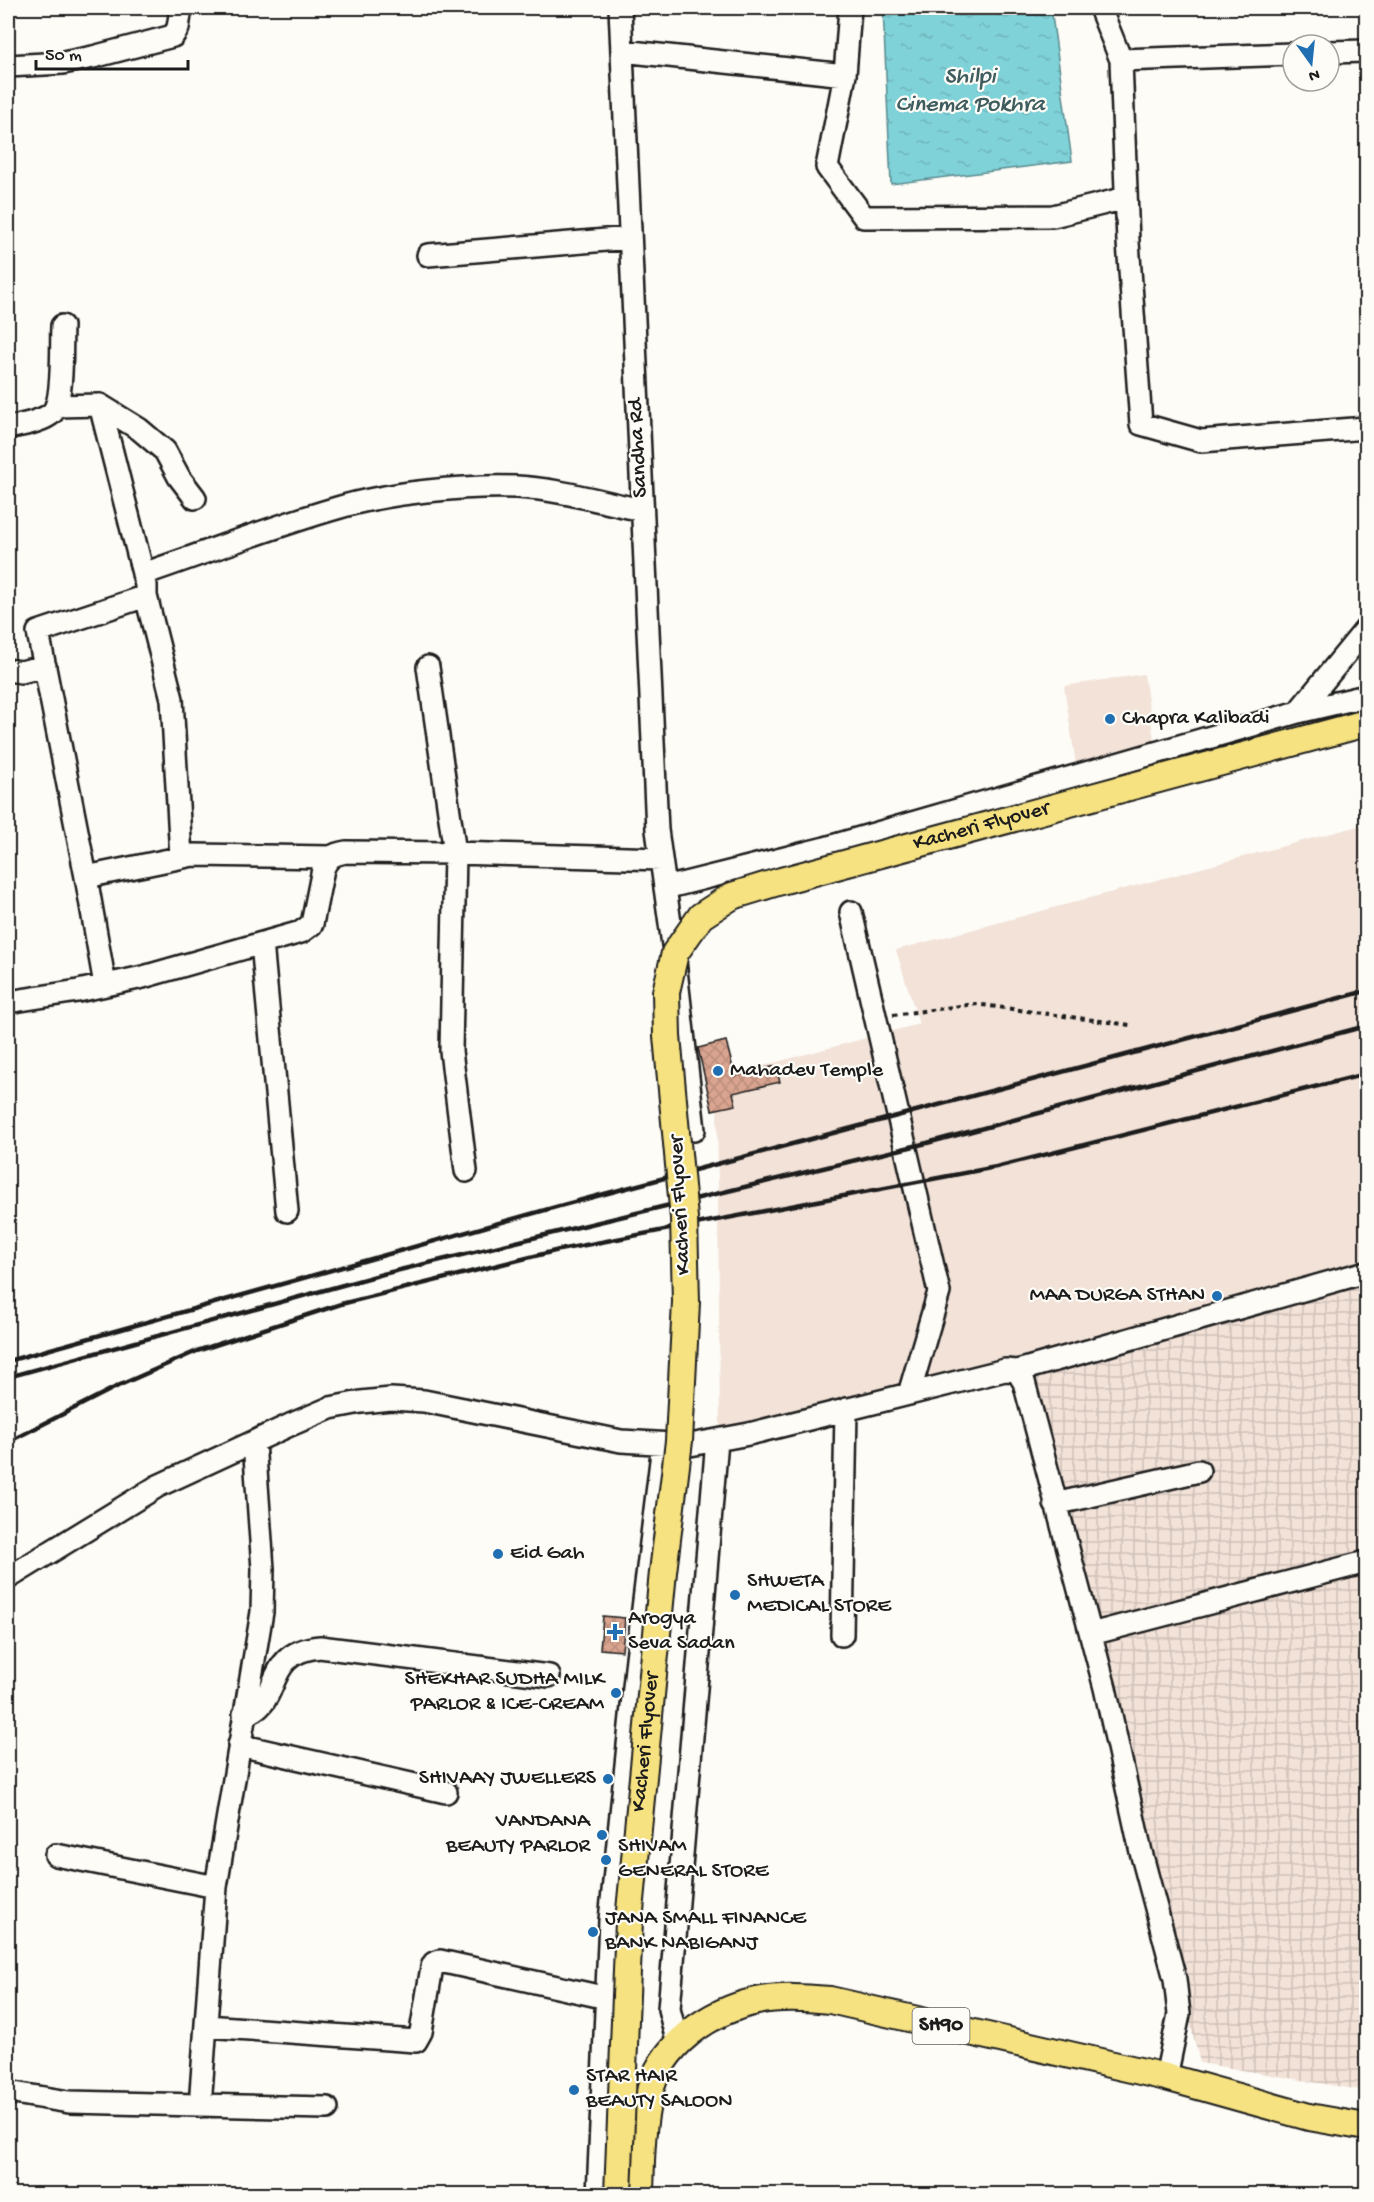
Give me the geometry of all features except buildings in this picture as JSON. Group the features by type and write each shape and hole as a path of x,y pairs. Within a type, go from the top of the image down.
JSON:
{"main road":[{"name":"Kacheri Flyover","path":"618,2194 629,1921 663,1572 679,1441 686,1302 684,1218 666,1003 666,992 675,953 701,916 732,896 781,880 1366,723"},
{"name":"SH90","path":"640,2194 642,2142 649,2093 663,2061 699,2025 737,2007 758,2001 792,1997 830,2000 1166,2077 1309,2117 1366,2127"}],"street":[{"path":"8,66 63,63 167,38 176,33 181,8"},
{"name":"Sandha Rd","path":"620,8 657,830 674,952 694,1130"},
{"path":"850,8 845,75 827,167 864,218 1053,216 1126,198"},
{"path":"1100,8 1120,60 1126,198 1141,424 1201,441 1366,428"},
{"path":"622,51 845,75"},
{"path":"1341,52 1366,51"},
{"path":"1120,60 1281,54"},
{"path":"428,255 630,238"},
{"path":"8,428 49,415 56,406 62,326"},
{"path":"56,406 100,405 139,429 165,451 178,477 195,498"},
{"path":"100,405 172,699 181,857"},
{"path":"143,574 338,507 388,496 516,487 552,491 642,510"},
{"path":"105,985 38,632 146,596"},
{"path":"1298,712 1366,629"},
{"path":"8,670 21,672 45,666"},
{"path":"428,667 455,853 451,1052 466,1171"},
{"path":"665,888 825,848 1298,712 1366,696"},
{"path":"86,877 193,855 331,857 346,852 455,853 661,860"},
{"path":"8,1002 143,977 301,932 312,924 323,869 331,857"},
{"path":"851,912 939,1292 909,1394"},
{"path":"262,943 286,1210"},
{"path":"8,1578 158,1486 330,1408 391,1399 424,1401 621,1441 690,1445 1005,1370 1017,1371 1366,1272"},
{"path":"1017,1371 1024,1382 1091,1634 1141,1852 1169,1949 1178,1995 1177,2028 1166,2077"},
{"path":"842,1635 846,1409"},
{"path":"678,2044 669,2009 717,1440"},
{"path":"200,2106 216,1887 262,1612 263,1569 254,1442"},
{"path":"598,2194 610,1920 637,1658 663,1444"},
{"path":"1055,1504 1200,1471"},
{"path":"1091,1634 1366,1562"},
{"path":"244,1714 260,1708 280,1668 289,1657 302,1649 309,1648 320,1647 549,1676"},
{"path":"239,1744 446,1792"},
{"path":"56,1855 216,1887"},
{"path":"206,2026 416,2041 421,2032 432,1967 434,1963 440,1961 607,1998"},
{"path":"8,2092 69,2102 327,2108"}],"path":[{"path":"876,1018 975,1004 1130,1024"}],"shaded area":[{"name":"Chapra Kalibadi","path":"1144,674 1156,752 1076,765 1064,686"},
{"path":"1366,824 1366,1277 720,1429 717,1078 919,1024 896,950"},
{"path":"1366,1277 1366,2091 1200,2063 1024,1358"}],"water":[{"name":"Shilpi Cinema Pokhra","path":"883,8 1051,8 1072,161 891,184"}],"railway":[{"path":"8,1361 563,1205 1366,991"},
{"path":"8,1377 383,1274 927,1143 1366,1026"},
{"path":"8,1442 120,1385 197,1351 341,1304 559,1250 996,1167 1366,1074"},
{"path":"1364,2056 1366,2052"}],"place":[{"name":"Chapra Kalibadi","path":"1110,719"},
{"name":"Mahadev Temple","path":"718,1071"},
{"name":"MAA DURGA STHAN","path":"1217,1296"},
{"name":"Eid Gah","path":"498,1554"},
{"name":"SHWETA MEDICAL STORE","path":"735,1595"},
{"name":"Arogya Seva Sadan","path":"615,1632"},
{"name":"SHEKHAR SUDHA MILK PARLOR & ICE-CREAM","path":"616,1693"},
{"name":"SHIVAAY JWELLERS","path":"608,1779"},
{"name":"VANDANA BEAUTY PARLOR","path":"602,1835"},
{"name":"SHIVAM GENERAL STORE","path":"606,1860"},
{"name":"JANA SMALL FINANCE BANK NABIGANJ","path":"593,1932"},
{"name":"STAR HAIR BEAUTY SALOON","path":"574,2090"}]}
